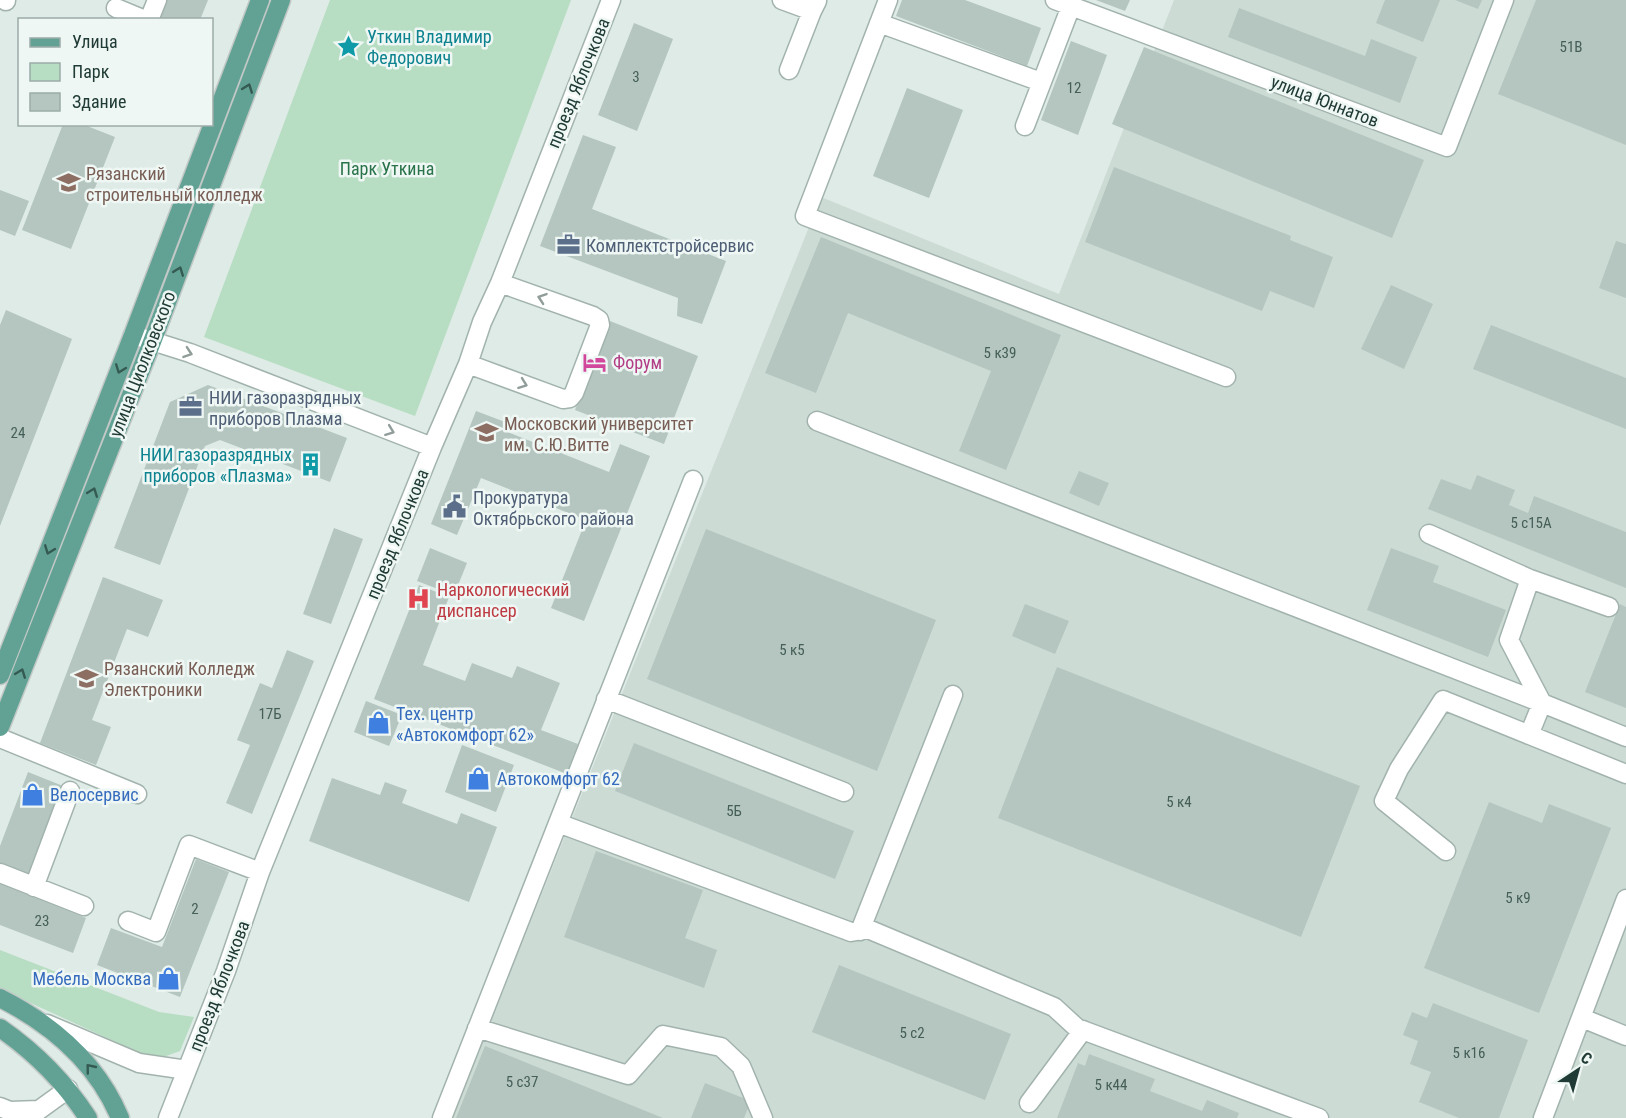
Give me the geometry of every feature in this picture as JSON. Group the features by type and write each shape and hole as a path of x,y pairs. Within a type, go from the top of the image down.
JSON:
{"main road":[{"name":"улица Циолковского","path":"213,124 260,0"},
{"name":"улица Циолковского","path":"0,728 152,342 281,0"},
{"name":"улица Циолковского","path":"0,675 212,126"},
{"name":"проезд Яблочкова","path":"0,998 39,1021 71,1046 93,1070 112,1099 120,1118"},
{"path":"0,1028 45,1064 68,1089 88,1118"}],"street":[{"path":"148,18 157,0"},
{"name":"проезд Яблочкова","path":"168,1118 226,971 260,872 432,447 468,364 482,322 500,283 611,0"},
{"path":"782,0 815,5 789,70"},
{"path":"888,0 805,216 1226,377"},
{"name":"улица Юннатов","path":"1071,4 1447,147 1504,0"},
{"path":"1024,126 1071,4"},
{"path":"116,8 142,18"},
{"path":"879,23 1041,81"},
{"path":"468,364 564,399 570,398 574,393 600,326 599,320 592,315 500,283"},
{"path":"133,335 190,354 432,447"},
{"path":"818,421 1626,737"},
{"path":"442,1118 693,480"},
{"path":"1429,534 1530,579 1609,608"},
{"path":"1529,735 1542,703 1509,640 1530,579"},
{"path":"860,931 952,695"},
{"path":"606,699 844,792"},
{"path":"1446,851 1384,801 1400,769 1443,700 1626,774"},
{"path":"0,738 137,794"},
{"path":"34,887 70,791"},
{"path":"558,822 851,932 868,929 1054,1006 1077,1028 1319,1118"},
{"path":"128,921 156,932 189,845 260,872"},
{"path":"0,873 84,906"},
{"path":"1543,1118 1626,899"},
{"path":"1582,1018 1626,1036"},
{"name":"проезд Яблочкова","path":"39,1021 139,1063 187,1070"},
{"path":"477,1028 628,1075 663,1035 721,1047 741,1066 763,1118"},
{"path":"1029,1103 1083,1030"},
{"path":"0,1107 10,1111 39,1110 68,1089"}],"shaded area":[{"path":"1174,0 1626,0 1626,1118 452,1118 821,197 1059,294"}],"green space":[{"name":"Парк Уткина","path":"330,0 571,0 415,416 204,337"},
{"path":"0,950 159,1012 194,1017 180,1051 155,1060 0,989"}],"building":[{"path":"167,0 208,0 201,18 160,18"},
{"path":"902,0 965,0 1041,28 1027,66 896,16"},
{"path":"1096,0 1130,0 1125,11"},
{"path":"1385,0 1440,0 1423,42 1376,23"},
{"path":"1455,0 1482,0 1478,9"},
{"path":"1536,0 1626,0 1626,145 1498,94"},
{"path":"1239,8 1365,56 1371,39 1417,57 1400,103 1228,37"},
{"path":"634,23 673,39 637,131 598,115"},
{"path":"1071,41 1107,55 1078,135 1041,120"},
{"path":"1144,47 1424,160 1392,238 1112,124"},
{"path":"907,88 963,110 929,198 873,176"},
{"name":"Рязанский строительный колледж","path":"62,126 87,126 115,137 71,249 22,230"},
{"path":"583,135 616,147 592,209 726,261 702,324 677,316 678,298 540,246"},
{"path":"1114,167 1291,236 1290,240 1333,257 1314,308 1270,291 1262,311 1085,242"},
{"path":"0,190 29,201 15,236 0,230"},
{"path":"821,237 1061,335 1006,470 959,451 991,371 848,313 816,393 765,373"},
{"path":"1616,241 1626,244 1626,298 1599,288"},
{"path":"1391,285 1433,304 1404,369 1361,349"},
{"path":"6,310 72,339 0,526 0,325"},
{"path":"610,321 698,356 664,444 575,410"},
{"path":"1491,325 1626,378 1626,429 1473,369"},
{"name":"НИИ газоразрядных приборов «Плазма»","path":"208,385 347,438 330,482 220,440 205,446 160,565 114,548 170,402"},
{"path":"476,411 505,422 502,430 609,472 620,444 650,456 584,621 551,608 586,520 481,478 457,535 431,524"},
{"path":"1079,471 1109,483 1099,506 1069,493"},
{"path":"1477,475 1515,490 1509,505 1528,513 1534,496 1626,532 1626,588 1428,509 1441,479 1471,490"},
{"path":"334,528 363,539 331,624 303,614"},
{"path":"706,529 936,620 877,771 647,679"},
{"path":"430,548 467,563 454,595 417,581"},
{"path":"1391,548 1439,566 1433,582 1506,610 1488,657 1367,610"},
{"name":"Рязанский Колледж Электроники","path":"103,577 163,600 148,637 127,629 92,720 111,727 96,765 40,743"},
{"path":"419,585 449,597 423,665 465,681 472,663 512,678 517,666 560,683 541,730 578,744 567,774 374,699"},
{"path":"1025,604 1069,621 1055,654 1012,636"},
{"path":"1620,604 1626,607 1626,708 1585,692"},
{"path":"287,650 314,661 252,814 226,803 250,745 237,740 260,683 272,688"},
{"path":"1057,667 1360,786 1301,937 998,818"},
{"name":"Тех. центр «Автокомфорт 62»","path":"366,701 402,715 389,746 354,732"},
{"path":"634,743 854,831 835,879 615,791"},
{"name":"Автокомфорт 62","path":"462,745 514,765 496,812 445,792"},
{"path":"28,772 63,786 29,875 0,864 0,846"},
{"path":"332,778 380,795 385,782 407,790 402,803 457,824 461,813 497,827 469,902 309,841"},
{"path":"1489,802 1542,823 1549,804 1611,828 1539,1013 1424,968"},
{"path":"596,851 703,890 685,938 717,950 704,988 564,937"},
{"path":"196,859 229,872 180,997 97,965 111,928 162,947"},
{"path":"0,884 86,918 73,953 0,925"},
{"path":"839,965 1011,1034 985,1100 812,1032"},
{"path":"1433,1003 1528,1040 1499,1118 1459,1118 1419,1102 1431,1072 1410,1064 1418,1041 1403,1035 1412,1012 1427,1018"},
{"path":"485,1046 663,1118 456,1118"},
{"path":"1089,1054 1155,1079 1150,1091 1202,1111 1207,1100 1239,1113 1237,1118 1057,1118 1078,1063 1085,1066"},
{"path":"705,1083 751,1101 744,1118 691,1118"}],"place":[{"name":"Уткин Владимир Федорович","path":"349,46"},
{"name":"Рязанский строительный колледж","path":"68,183"},
{"name":"Комплектстройсервис","path":"568,245"},
{"name":"Форум","path":"595,362"},
{"name":"НИИ газоразрядных приборов Плазма","path":"191,407"},
{"name":"Московский университет им. С.Ю.Витте","path":"486,433"},
{"name":"НИИ газоразрядных приборов «Плазма»","path":"310,464"},
{"name":"Прокуратура Октябрьского района","path":"455,507"},
{"name":"Наркологический диспансер","path":"419,599"},
{"name":"Рязанский Колледж Электроники","path":"86,678"},
{"name":"Тех. центр «Автокомфорт 62»","path":"378,723"},
{"name":"Автокомфорт 62","path":"479,778"},
{"name":"Велосервис","path":"32,794"},
{"name":"Мебель Москва","path":"169,978"}]}
